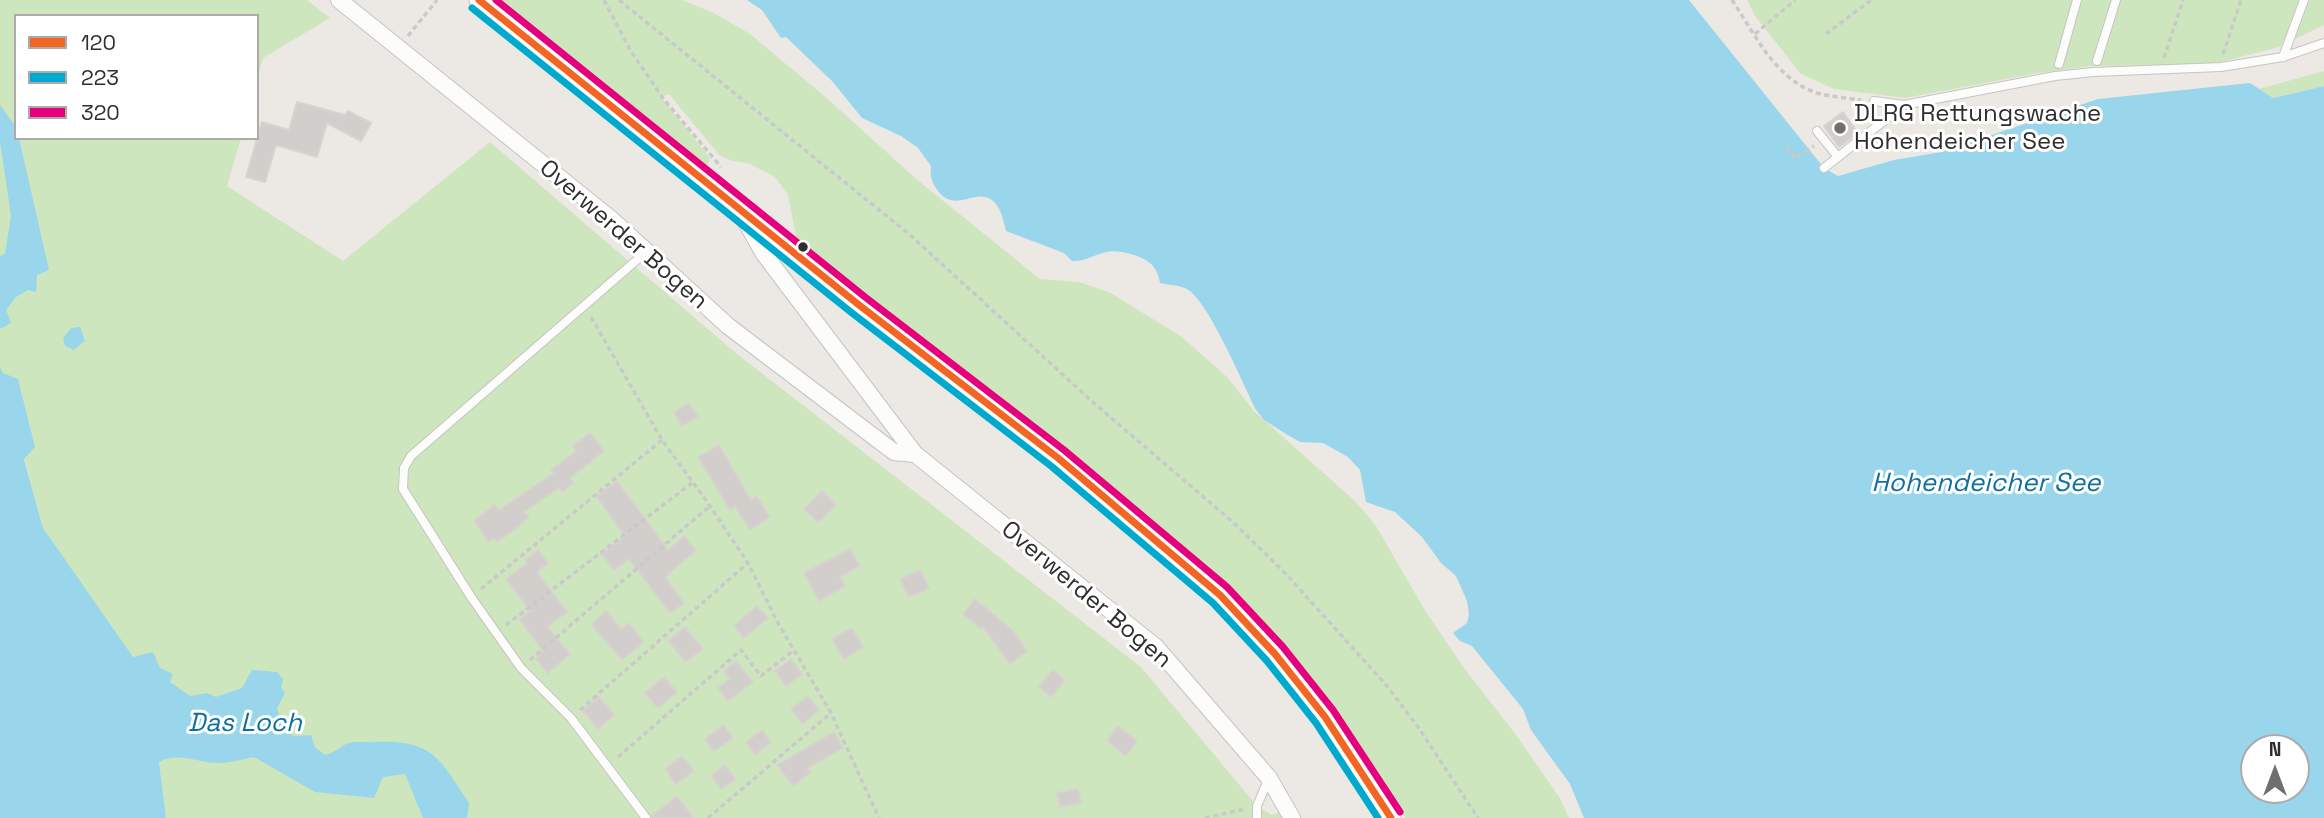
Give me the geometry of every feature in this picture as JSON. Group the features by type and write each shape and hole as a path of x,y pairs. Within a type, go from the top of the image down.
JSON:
{"street":[{"name":"Overwerder Bogen","path":"339,0 611,219 728,326 894,452 915,454"},
{"path":"479,0 859,305 1058,458 1220,595 1275,654 1325,717 1391,818"},
{"name":"Overwerder Bogen","path":"736,205 764,254 915,454 1156,647 1269,778 1292,818"}],"lane":[{"path":"2059,64 2077,0"},
{"path":"2097,61 2116,0"},
{"path":"2283,57 2304,0"},
{"path":"1874,101 1903,105 2055,76 2093,72 2221,67 2283,57 2324,43"},
{"path":"1824,168 1903,105"},
{"path":"1817,131 1838,157"},
{"path":"646,252 411,456 404,468 402,489 471,597 521,668 571,718 646,818"},
{"path":"1257,818 1257,806 1269,778"}],"path":[{"path":"398,48 438,0"},
{"path":"604,0 629,48 662,97 724,172"},
{"path":"619,0 909,234 1095,404 1235,524 1286,574 1387,686 1418,727 1478,818"},
{"path":"1732,0 1768,55 1786,75 1801,86 1830,96 1874,101"},
{"path":"1755,34 1795,0"},
{"path":"1826,34 1871,0"},
{"path":"2160,71 2183,0"},
{"path":"2221,67 2241,0"},
{"path":"1787,147 1795,158 1814,146"},
{"path":"583,305 662,440 748,563 831,713 879,818"},
{"path":"471,597 662,440"},
{"path":"496,633 692,483"},
{"path":"521,668 710,506"},
{"path":"571,718 748,563"},
{"path":"608,766 741,650 761,676 794,650"},
{"path":"708,818 831,713"},
{"path":"1205,818 1257,806"}],"green space":[{"path":"0,0 307,0 330,18 263,58 259,72 259,14 14,14 14,140 240,140 227,186 343,261 490,142 737,354 1141,667 1257,806 1272,815 1281,811 1285,818 166,818 159,762 43,528 0,367"},
{"path":"490,0 682,0 712,12 750,34 829,100 915,178 1040,279 1079,282 1109,292 1182,337 1227,377 1254,411 1356,502 1376,526 1426,612 1560,798 1569,818 1405,818 1348,729 1258,623 1199,563 1137,510 801,246 796,236 788,195 775,177 748,163 732,161 719,155 669,94 661,97 710,158 708,165 700,164"},
{"path":"1747,0 2324,0 2324,25 2279,47 2209,65 2091,66 1905,98 1834,89 1801,74 1755,16"},
{"path":"2324,71 2324,86 2272,98 2259,89"}],"water":[{"name":"Hohendeicher See","path":"747,0 1689,0 1824,168 1838,176 1894,160 1942,152 2098,99 2250,83 2273,98 2324,86 2324,818 1584,818 1570,784 1531,730 1523,709 1472,646 1460,641 1453,633 1467,623 1469,614 1467,601 1456,576 1441,563 1422,537 1395,512 1366,502 1360,470 1348,457 1323,443 1300,442 1264,420 1256,410 1215,326 1196,297 1187,289 1160,283 1154,267 1141,257 1111,251 1072,261 1064,253 1006,231 1000,210 992,200 978,197 957,201 943,196 932,180 931,166 918,148 901,136 862,118 832,81 786,37 781,38 762,10"},
{"path":"0,105 14,124 14,140 19,140 49,270 37,275 36,292 28,290 16,297 6,310 11,322 0,328 0,256 5,254 11,216 0,141"},
{"path":"80,327 85,341 74,350 65,346 63,338 71,328"},
{"name":"Das Loch","path":"0,367 3,373 18,379 35,447 24,459 43,528 133,657 153,652 160,668 173,674 170,682 190,696 207,693 216,697 242,688 252,670 277,672 283,679 281,687 285,693 277,708 283,726 294,736 311,735 315,747 325,755 355,742 396,742 424,749 442,764 469,803 467,818 423,818 405,774 383,777 374,798 315,792 254,757 224,763 182,758 159,762 166,818 0,818"}],"building":[{"path":"297,102 345,115 348,111 371,123 361,141 327,123 317,157 276,145 265,182 246,177 257,140 259,140 262,122 289,130"},
{"name":"DLRG Rettungswache Hohendeicher See","path":"1843,112 1858,133 1839,147 1824,126"},
{"path":"689,403 698,417 682,426 674,412"},
{"path":"590,433 604,451 570,478 574,483 562,492 559,488 524,512 529,517 514,530 497,542 494,538 489,542 474,521 494,505 499,510 554,473 551,470 576,451 573,446"},
{"path":"719,445 751,500 756,496 770,517 750,530 735,507 730,510 698,457"},
{"path":"617,481 668,550 684,536 696,550 665,577 684,603 670,613 629,559 614,570 601,554 625,536 596,496"},
{"path":"822,491 836,505 818,522 804,509"},
{"path":"850,549 860,566 840,577 845,586 819,601 804,573"},
{"path":"538,550 548,563 537,572 567,612 547,627 570,654 548,673 536,659 543,651 519,619 530,611 506,579 527,563 525,560"},
{"path":"920,570 929,588 909,597 900,579"},
{"path":"975,599 1012,630 1027,651 1010,664 983,627 981,629 963,614"},
{"path":"757,606 768,618 744,638 734,626"},
{"path":"606,611 621,629 629,623 644,642 622,660 591,624"},
{"path":"685,627 703,649 686,662 668,641"},
{"path":"852,628 863,647 844,659 832,639"},
{"path":"791,659 802,674 786,686 775,671"},
{"path":"736,661 753,682 728,701 718,688 730,678 724,671"},
{"path":"1053,670 1065,680 1051,697 1039,687"},
{"path":"664,677 677,692 658,708 645,693"},
{"path":"808,696 819,710 803,724 791,709"},
{"path":"599,697 614,715 598,729 583,711"},
{"path":"723,725 733,738 714,751 705,739"},
{"path":"1118,726 1137,741 1126,756 1107,741"},
{"path":"762,730 771,742 755,755 746,742"},
{"path":"834,732 843,748 808,768 811,772 793,786 777,765"},
{"path":"682,756 694,771 676,784 665,769"},
{"path":"725,765 736,779 721,789 711,776"},
{"path":"1078,789 1081,803 1060,807 1057,793"},
{"path":"677,796 694,818 652,818 652,816"}],"transit line":[{"name":"120","path":"479,0 859,305 1058,458 1220,595 1275,654 1325,717 1391,818"},
{"name":"320","path":"496,0 865,297 1064,450 1227,587 1283,647 1333,710 1400,812"},
{"name":"223","path":"472,8 852,313 1051,466 1213,603 1267,661 1316,723 1378,818"}],"place":[{"name":"DLRG Rettungswache Hohendeicher See","path":"1840,128"}]}
